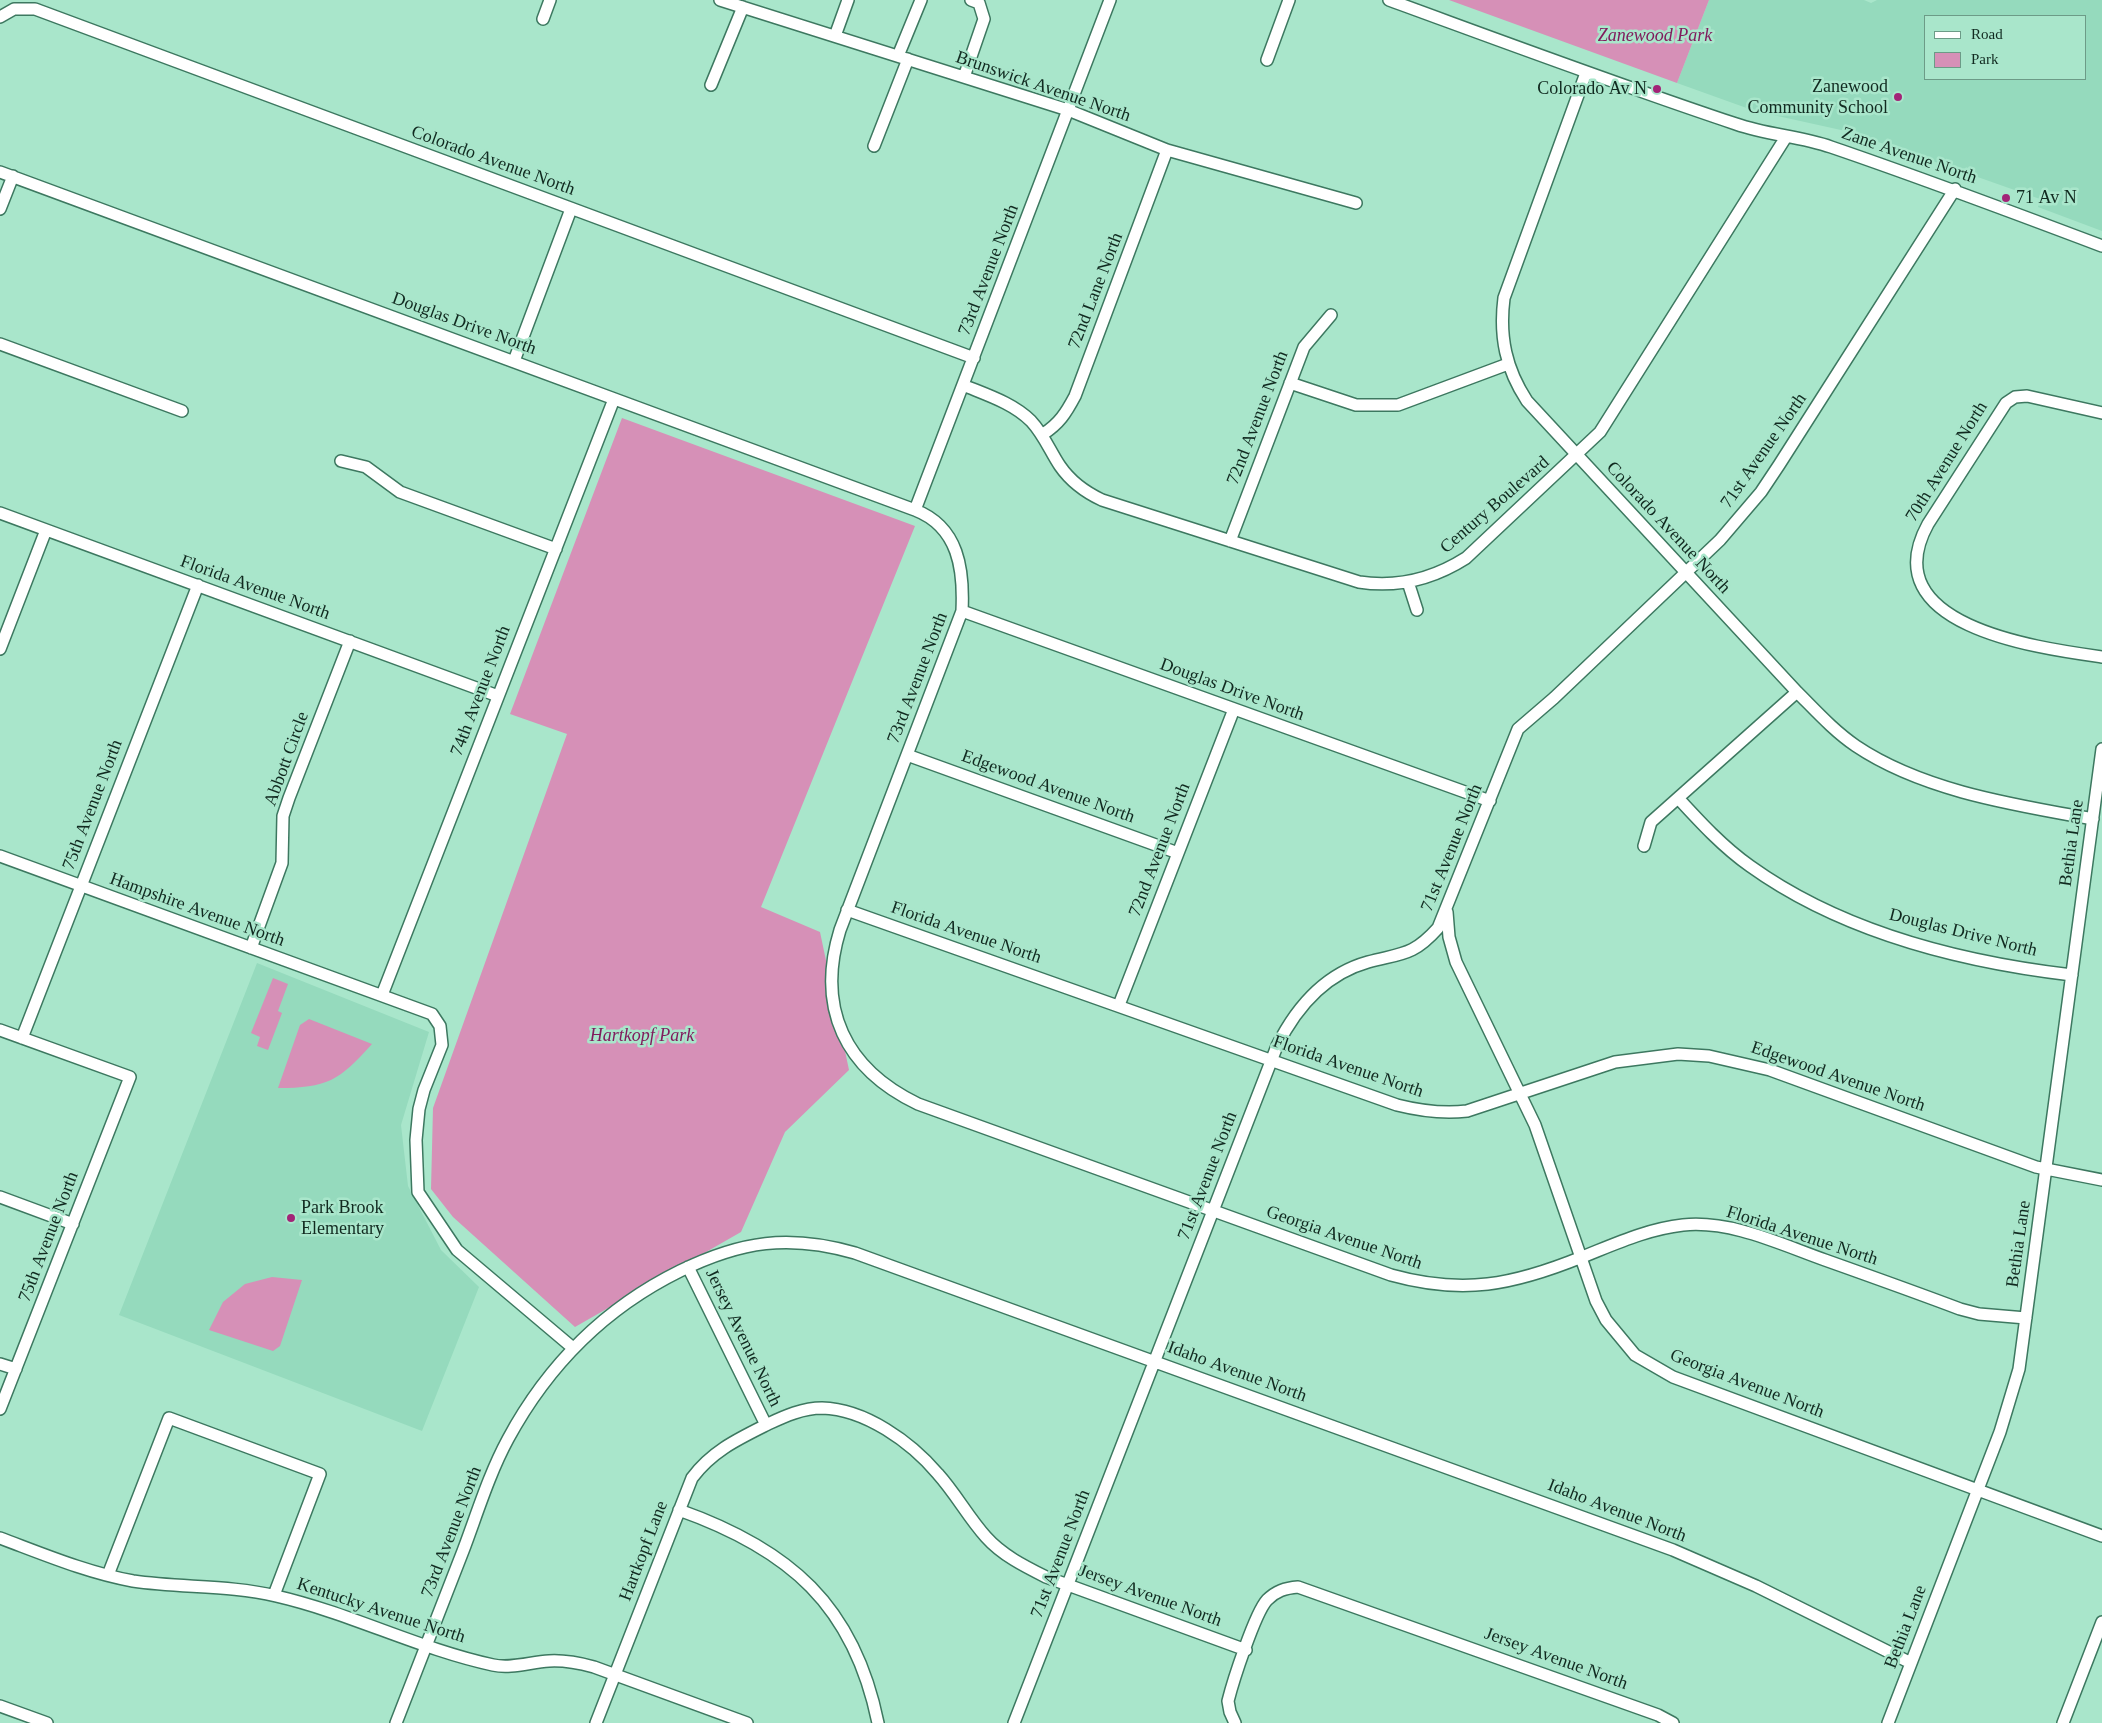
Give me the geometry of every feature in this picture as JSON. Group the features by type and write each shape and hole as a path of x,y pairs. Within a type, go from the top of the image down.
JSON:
{"street":[{"path":"543,19 550,0"},
{"name":"Brunswick Avenue North","path":"720,0 1068,110 1167,150 1356,202"},
{"path":"835,36 848,0"},
{"path":"874,146 921,0"},
{"path":"964,77 984,19 979,3 971,0"},
{"name":"73rd Avenue North","path":"918,1104 896,1094 877,1080 847,1043 838,1022 832,999 830,976 833,952 847,910 962,611 962,573 956,549 948,533 935,521 915,510 1110,0"},
{"path":"1267,60 1289,0"},
{"name":"Zane Avenue North","path":"1389,0 1586,73 1762,133 1802,139 1831,147 1955,189 2102,246"},
{"path":"711,85 743,7"},
{"name":"Colorado Avenue North","path":"0,17 14,8 35,9 974,358"},
{"name":"Colorado Avenue North","path":"1586,73 1504,298 1501,320 1508,364 1515,383 1527,401 1797,692 1832,728 1856,746 1890,765 1950,788 1992,800 2093,819"},
{"name":"Century Boulevard","path":"963,385 1016,408 1043,434 1060,467 1086,492 1102,500 1359,582 1378,584 1408,582 1441,572 1466,558 1600,432 1786,137"},
{"name":"72nd Lane North","path":"1043,434 1056,426 1067,412 1075,396 1167,150"},
{"name":"Douglas Drive North","path":"0,172 915,510"},
{"path":"0,209 13,176"},
{"name":"71st Avenue North","path":"1014,1723 1288,1023 1303,1003 1322,986 1343,972 1367,962 1410,952 1426,942 1438,928 1447,912 1518,729 1554,698 1720,540 1761,492 1955,189"},
{"path":"514,361 571,209"},
{"name":"72nd Avenue North","path":"1230,541 1304,347 1331,315"},
{"path":"0,344 182,410"},
{"path":"1290,382 1356,405 1398,405 1508,364"},
{"name":"70th Avenue North","path":"2102,413 2038,397 2015,398 2000,410 1928,524 1919,545 1917,569 1928,596 1938,607 1961,623 2053,650 2102,658"},
{"name":"74th Avenue North","path":"382,995 614,399"},
{"path":"342,460 366,467 400,492 556,549"},
{"name":"Florida Avenue North","path":"0,513 498,696"},
{"path":"0,649 46,530"},
{"path":"1408,582 1417,610"},
{"name":"75th Avenue North","path":"0,1409 130,1078 22,1038 198,585"},
{"name":"Douglas Drive North","path":"962,611 1490,801"},
{"name":"Abbott Circle","path":"251,948 282,863 283,816 350,641"},
{"path":"1644,846 1651,822 1797,692"},
{"name":"72nd Avenue North","path":"1119,1005 1234,709"},
{"name":"Bethia Lane","path":"1888,1723 2011,1401 2026,1318 2102,750"},
{"name":"Edgewood Avenue North","path":"907,755 1178,853"},
{"name":"Douglas Drive North","path":"1678,798 1719,840 1749,865 1815,906 1918,944 1987,961 2072,975"},
{"name":"Hampshire Avenue North","path":"0,856 382,995"},
{"name":"Florida Avenue North","path":"847,910 1397,1105 1443,1114 1467,1111 1520,1095"},
{"path":"1447,912 1449,937 1456,962 1535,1125 1581,1258"},
{"path":"382,995 432,1014 440,1026 442,1045 424,1090 419,1109 416,1140 418,1192 457,1250 573,1348"},
{"path":"0,1030 22,1038"},
{"name":"Edgewood Avenue North","path":"1520,1095 1615,1062 1678,1054 1709,1056 1770,1070 2046,1169 2102,1180"},
{"name":"Georgia Avenue North","path":"918,1104 1391,1276 1418,1283 1474,1287 1502,1283 1581,1258 1596,1300 1606,1320 1635,1354 1653,1367 2102,1536"},
{"path":"0,1198 73,1224"},
{"name":"Florida Avenue North","path":"1581,1258 1613,1244 1661,1228 1707,1224 1754,1235 1960,1309 1979,1314 2026,1318"},
{"name":"Idaho Avenue North","path":"560,1363 600,1322 623,1304 688,1267 732,1250 762,1243 793,1241 825,1244 855,1252 1155,1360 1673,1550 1756,1586 1911,1663"},
{"name":"Jersey Avenue North","path":"688,1267 766,1425 801,1410 822,1408 843,1411 890,1432 937,1472 986,1537 1004,1554 1031,1570 1246,1650 1266,1601 1285,1588 1298,1587 1639,1708 1673,1723"},
{"name":"73rd Avenue North","path":"396,1723 507,1440 527,1408 560,1363"},
{"path":"0,1364 16,1369"},
{"path":"108,1575 169,1418 320,1474 274,1596"},
{"name":"Hartkopf Lane","path":"596,1723 692,1478 702,1464 715,1453 766,1425"},
{"path":"679,1510 747,1538 776,1556 802,1578 830,1611 860,1661 872,1694 878,1723"},
{"name":"Kentucky Avenue North","path":"0,1538 108,1575 168,1585 241,1590 274,1596 328,1610 426,1645 494,1666 511,1666 550,1660 573,1662 615,1674 747,1723"},
{"path":"2063,1723 2102,1622"},
{"path":"1235,1723 1228,1701 1246,1650"},
{"path":"0,1706 47,1723"}],"shaded area":[{"name":"Zanewood Community School","path":"1709,0 1864,0 1871,3 1877,0 2102,0 2102,231 2038,207 2040,199 1850,132 1755,111 1677,83"},
{"name":"Park Brook Elementary","path":"257,963 429,1032 401,1125 408,1186 441,1250 479,1287 422,1431 119,1315"}],"green space":[{"name":"Zanewood Park","path":"1449,0 1709,0 1677,83"},
{"name":"Hartkopf Park","path":"622,418 915,526 761,907 820,932 849,1070 785,1132 741,1232 575,1327 453,1217 431,1189 433,1108 567,734 510,714"},
{"path":"273,978 288,984 278,1011 282,1013 268,1050 257,1046 260,1037 251,1033"},
{"path":"309,1019 372,1044 341,1074 331,1080 309,1086 278,1088 300,1025"},
{"path":"272,1277 302,1280 280,1346 273,1351 209,1330 223,1302 245,1284"}],"place":[{"name":"Colorado Av N","path":"1657,89"},
{"name":"Zanewood Community School","path":"1898,97"},
{"name":"71 Av N","path":"2006,198"},
{"name":"Park Brook Elementary","path":"291,1218"}]}
